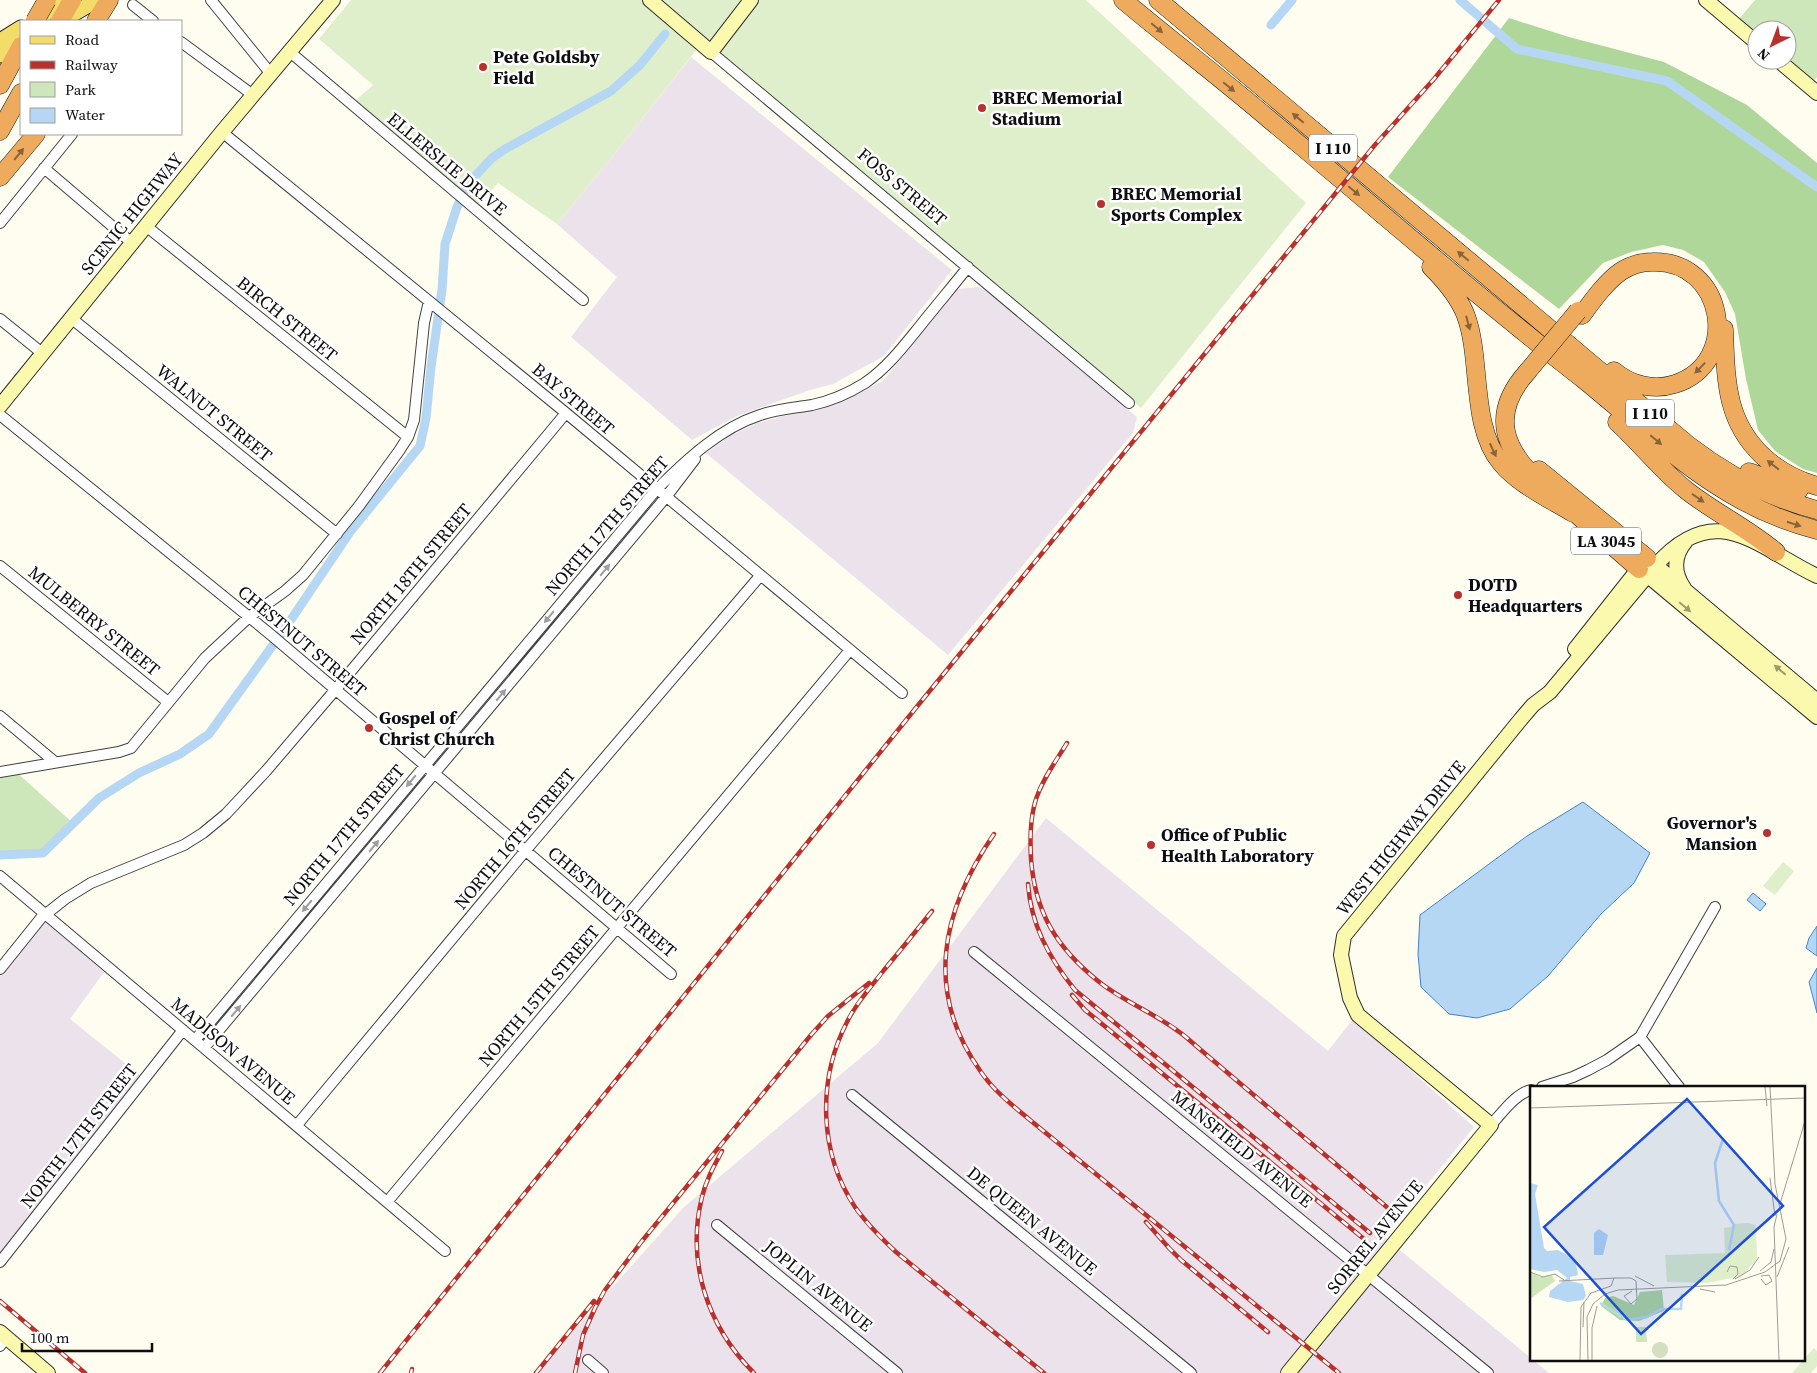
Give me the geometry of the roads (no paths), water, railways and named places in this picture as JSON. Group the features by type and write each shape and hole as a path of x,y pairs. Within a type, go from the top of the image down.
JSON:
{"highway":[{"path":"35,20 47,0"},
{"path":"61,20 70,0"},
{"path":"97,20 109,0"},
{"name":"I 110","path":"1123,0 1702,478 1754,508 1783,520 1817,530"},
{"name":"I 110","path":"1162,2 1688,445 1750,485 1817,510"},
{"path":"0,85 20,48"},
{"path":"0,130 20,95"},
{"path":"1,176 35,135"},
{"path":"1398,228 1447,284 1464,310 1469,326 1483,423 1496,456 1514,476 1573,513"},
{"path":"1580,313 1610,273 1629,261 1645,257 1664,256 1682,261 1693,267 1710,283 1720,303 1723,318 1728,385 1733,409 1741,426 1758,452 1773,466 1788,476 1817,486"},
{"path":"1501,287 1574,337 1618,374 1640,385 1662,387 1676,384 1689,378 1706,362 1717,339 1717,314 1708,291 1687,270 1664,262 1644,263 1631,266 1620,272 1608,282 1580,313 1530,373 1519,390 1512,412 1514,434 1521,452 1533,465 1647,567"},
{"path":"1523,332 1631,435 1678,483 1698,499 1762,540 1776,552"},
{"path":"1530,373 1516,386 1507,405 1505,420 1509,443 1516,458 1525,469 1573,513"},
{"path":"1688,445 1767,480 1817,494"},
{"name":"LA 3045","path":"1573,513 1647,567"}],"main road":[{"path":"36,20 70,0"},
{"path":"63,20 97,0"},
{"path":"0,41 20,29"},
{"path":"0,55 20,46"}],"street":[{"path":"211,0 271,74"},
{"name":"SCENIC HIGHWAY","path":"0,406 222,132 333,0"},
{"name":"FOSS STREET","path":"650,0 1129,403"},
{"path":"711,52 751,0"},
{"path":"1706,0 1747,35"},
{"path":"133,5 152,20"},
{"path":"182,43 253,95"},
{"name":"ELLERSLIE DRIVE","path":"290,52 583,300"},
{"path":"1791,70 1817,91"},
{"name":"BAY STREET","path":"222,132 566,413 656,490 902,693"},
{"path":"0,222 71,135"},
{"path":"44,168 132,243"},
{"name":"BIRCH STREET","path":"146,226 408,437"},
{"name":"NORTH 17TH STREET","path":"195,1040 656,490 683,464 723,433 769,412 820,403 843,395 864,383 886,366 897,354 968,267"},
{"path":"0,772 128,750 137,743 205,658 249,617 298,580 365,499 408,437 414,420 424,323 432,303"},
{"name":"WALNUT STREET","path":"71,318 337,534"},
{"path":"0,319 42,353"},
{"name":"NORTH 18TH STREET","path":"0,969 45,914 65,899 91,883 184,845 226,814 266,771 336,689 566,413"},
{"name":"CHESTNUT STREET","path":"0,415 270,634 672,974"},
{"name":"NORTH 17TH STREET","path":"204,1048 666,497 699,452"},
{"name":"WEST HIGHWAY DRIVE","path":"1491,1125 1358,1015 1350,998 1341,954 1344,936 1533,705 1544,687 1647,567 1674,547 1702,532 1727,532 1776,552 1817,576"},
{"path":"1688,592 1678,577 1676,565 1680,549 1690,538"},
{"name":"MULBERRY STREET","path":"0,566 168,702"},
{"name":"LA 3045","path":"1647,567 1688,592 1817,701"},
{"name":"LA 3045","path":"1647,567 1817,717"},
{"name":"NORTH 16TH STREET","path":"297,1125 526,850 760,576"},
{"path":"572,590 581,599"},
{"name":"NORTH 15TH STREET","path":"388,1202 850,650"},
{"path":"0,716 55,762"},
{"path":"345,860 356,868"},
{"name":"MADISON AVENUE","path":"0,876 445,1252"},
{"path":"1545,1086 1588,1070 1607,1060 1640,1037 1715,907"},
{"name":"MANSFIELD AVENUE","path":"974,952 1488,1373"},
{"name":"NORTH 17TH STREET","path":"0,1262 183,1030"},
{"path":"1640,1037 1678,1086"},
{"path":"1491,1125 1508,1106 1525,1092 1530,1090"},
{"name":"DE QUEEN AVENUE","path":"852,1095 1191,1373"},
{"name":"SORREL AVENUE","path":"1288,1373 1491,1125"},
{"name":"JOPLIN AVENUE","path":"717,1224 897,1373"},
{"path":"2,1339 48,1373"},
{"path":"588,1360 603,1373"}],"water":[{"path":"1583,802 1650,853 1634,883 1601,914 1548,976 1510,1009 1477,1018 1449,1014 1421,987 1418,954 1420,915 1527,836"},
{"path":"1753,893 1766,904 1760,911 1747,900"},
{"path":"1817,926 1817,956 1806,948 1809,938"},
{"path":"1817,968 1817,1013 1809,982"}],"waterway":[{"path":"1271,25 1292,0"},
{"path":"1460,0 1517,49 1667,81 1817,187"},
{"path":"0,855 43,853 99,798 139,773 180,754 209,734 286,627 350,532 420,446 426,418 442,290 445,244 457,207 467,185 492,158 505,149 611,91 640,65 665,34"}],"railway":[{"path":"380,1373 915,709 1374,146 1434,79 1499,0"},
{"path":"1067,743 1039,791 1033,814 1031,836 1031,859 1037,896 1050,927 1059,941 1070,955 1098,981 1108,989 1177,1030 1389,1209"},
{"path":"994,834 976,863 962,892 952,921 946,951 946,981 951,1011 963,1042 981,1072 997,1092 1017,1109 1339,1373"},
{"path":"1028,884 1037,927 1049,953 1075,990 1370,1233"},
{"path":"932,911 859,1002 837,1044 827,1092 826,1116 834,1163 843,1186 855,1207 869,1225 896,1252 1044,1373"},
{"path":"575,1373 583,1335 605,1290 642,1241 811,1035 828,1016 869,983"},
{"path":"1072,995 1085,1010 1364,1239"},
{"path":"722,1151 708,1179 702,1197 698,1221 699,1269 704,1292 724,1335 754,1373"},
{"path":"1146,1222 1181,1260 1268,1332"},
{"path":"0,1301 85,1373"},
{"path":"536,1373 594,1301"},
{"path":"411,1373 412,1369"}],"place":[{"name":"Pete Goldsby Field","path":"483,67"},
{"name":"BREC Memorial Stadium","path":"982,108"},
{"name":"BREC Memorial Sports Complex","path":"1101,204"},
{"name":"DOTD Headquarters","path":"1458,595"},
{"name":"Gospel of Christ Church","path":"369,728"},
{"name":"Governor's Mansion","path":"1767,833"},
{"name":"Office of Public Health Laboratory","path":"1151,845"}]}
